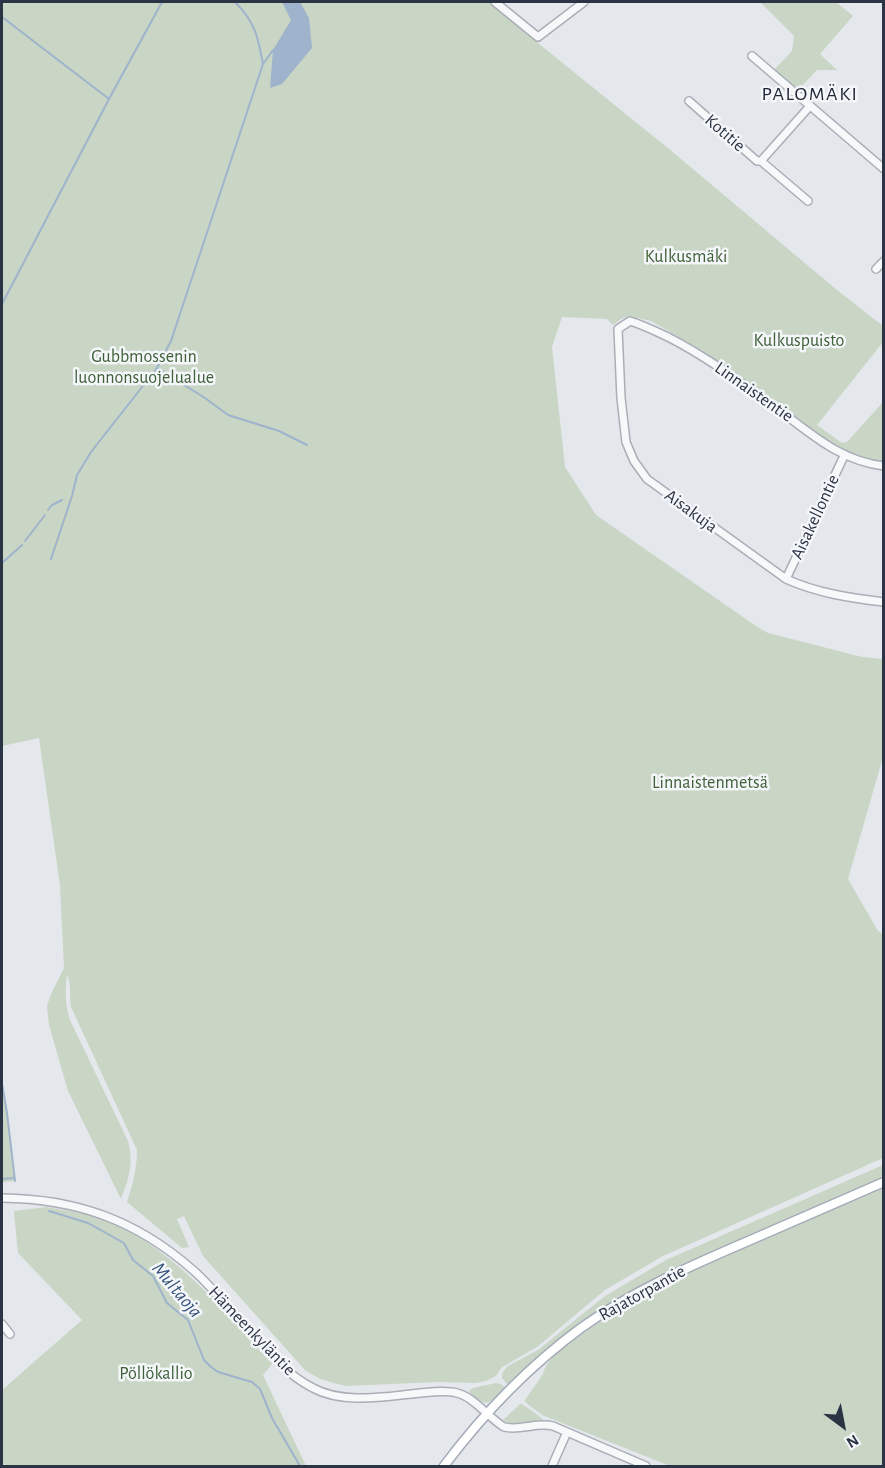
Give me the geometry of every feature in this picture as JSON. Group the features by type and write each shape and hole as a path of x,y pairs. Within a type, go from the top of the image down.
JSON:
{"main road":[{"name":"Rajatorpantie","path":"444,1467 486,1414 514,1385 582,1328 629,1298 672,1276 884,1182"}],"street":[{"path":"495,2 538,37 584,2"},
{"path":"752,56 884,169"},
{"name":"Kotitie","path":"688,101 757,161 761,161 810,106"},
{"path":"761,161 808,201"},
{"path":"876,269 884,261"},
{"name":"Linnaistentie","path":"623,324 630,321 642,324 700,356 844,456 864,463 884,466"},
{"name":"Aisakuja","path":"623,324 618,329 621,398 626,442 634,461 647,479 786,579 805,588 884,602"},
{"name":"Aisakellontie","path":"786,579 844,456"},
{"name":"Hämeenkyläntie","path":"2,1198 52,1202 93,1211 135,1228 153,1239 194,1272 288,1371 320,1392 350,1397 451,1392 466,1396 486,1414 507,1428 547,1425 646,1467"},
{"path":"2,1324 10,1334"},
{"path":"552,1467 567,1432"}],"green space":[{"path":"2,2 491,2 883,326 883,342 817,425 842,443 847,442 883,402 883,463 845,453 705,352 651,321 629,316 613,325 607,319 562,317 552,347 565,467 596,515 768,633 862,657 883,659 883,757 848,879 878,931 883,934 883,1158 663,1256 605,1290 537,1347 502,1367 496,1376 486,1381 345,1386 320,1379 305,1370 203,1256 184,1216 177,1219 189,1247 182,1248 127,1202 134,1176 137,1150 71,1007 67,975 66,998 70,1020 128,1141 131,1157 130,1171 121,1199 68,1091 49,1025 47,1006 64,968 60,885 39,738 2,746"},
{"path":"760,2 836,2 853,16 820,54 837,70 817,70 797,91 773,71 792,51 794,36"},
{"path":"2,1084 15,1181 2,1182"},
{"path":"883,1165 883,1177 688,1263 642,1286 558,1341 508,1385 502,1378 502,1373 508,1366 538,1350 605,1296 666,1260"},
{"path":"883,1186 883,1466 670,1466 542,1415 525,1402 547,1364 555,1355 626,1306 720,1257"},
{"name":"Pöllökallio","path":"47,1207 105,1220 130,1232 175,1264 216,1302 272,1364 263,1375 306,1466 2,1466 2,1390 82,1320 18,1253 14,1211"},
{"path":"496,1383 506,1388 489,1402 481,1402 469,1395 473,1388"},
{"path":"520,1404 543,1419 512,1425 503,1420"}],"water":[{"path":"282,2 300,2 309,18 312,48 282,84 270,88 273,50 291,20"}],"waterway":[{"path":"2,304 162,2"},
{"path":"235,2 255,30 263,64"},
{"path":"2,17 109,99"},
{"path":"51,559 77,475 91,452 157,368 171,341 263,64 273,50"},
{"path":"157,368 228,415 279,431 307,445"},
{"path":"48,510 62,500"},
{"path":"25,541 45,515"},
{"path":"2,563 22,545"},
{"name":"Multaoja","path":"2,1084 15,1181"},
{"path":"2,1179 14,1178"},
{"name":"Multaoja","path":"49,1211 88,1223 124,1243 133,1260 153,1276 167,1303 188,1320 204,1360 218,1372 252,1382 260,1389 272,1418 300,1466"}],"district":[{"name":"PALOMÄKI","path":"810,94"}],"park label":[{"name":"Kulkusmäki","path":"686,257"},
{"name":"Kulkuspuisto","path":"799,341"},
{"name":"Gubbmossenin luonnonsuojelualue","path":"144,367"},
{"name":"Linnaistenmetsä","path":"710,783"}]}
